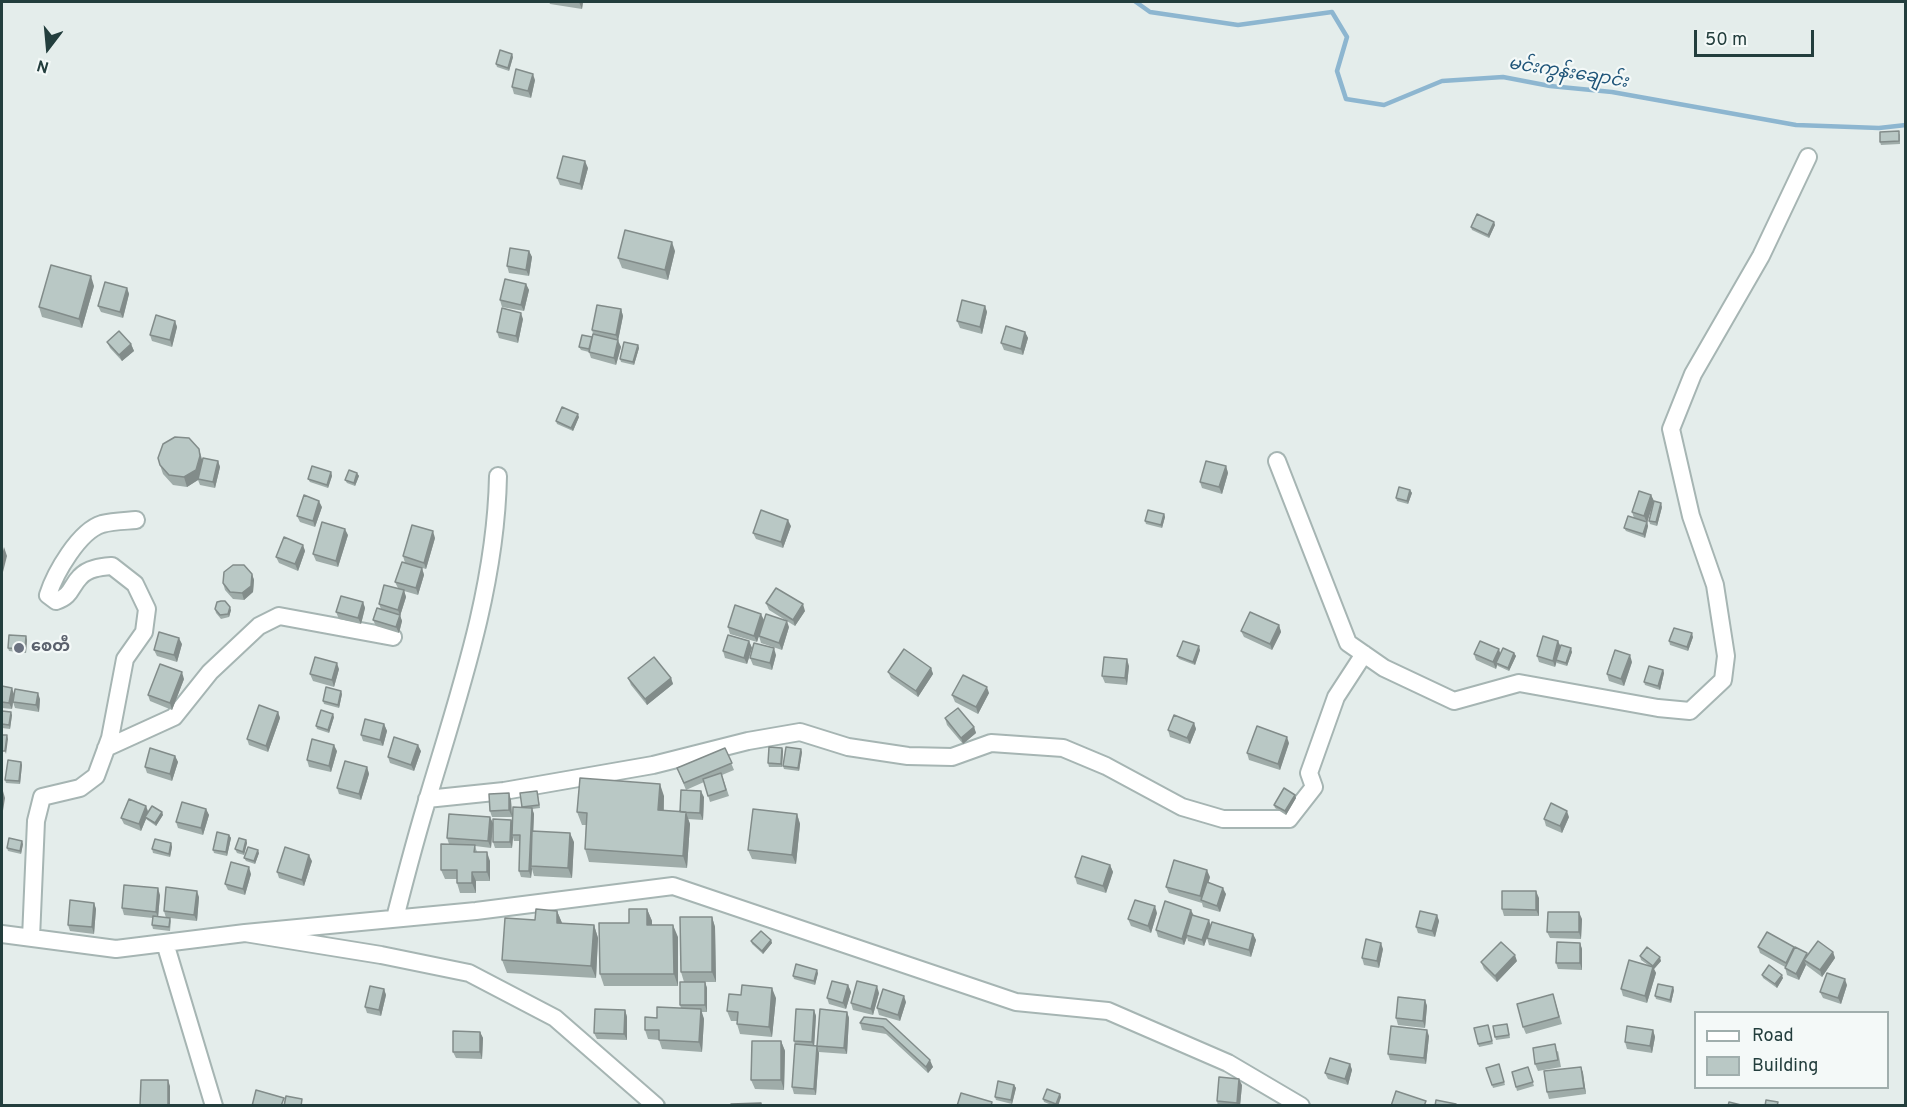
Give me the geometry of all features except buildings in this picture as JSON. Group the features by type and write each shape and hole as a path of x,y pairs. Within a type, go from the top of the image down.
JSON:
{"street":[{"path":"1277,461 1348,643 1384,668 1454,701 1519,683 1658,708 1690,711 1723,680 1726,656 1714,585 1691,516 1671,429 1693,374 1761,256 1808,157"},
{"path":"395,918 466,675 488,577 498,496 498,476"},
{"path":"31,938 36,821 42,797 80,788 96,776 110,738 125,659 144,632 147,609 135,584 112,566 96,567 81,576 66,598 56,601 48,595 54,578 84,536 102,524 136,520"},
{"path":"106,748 174,717 210,672 259,626 279,616 393,637"},
{"path":"428,799 504,791 653,765 747,741 800,732 848,747 908,756 952,757 991,743 1063,748 1106,766 1182,807 1223,819 1289,819 1314,788 1309,773 1336,697 1364,654"},
{"path":"2,934 116,949 673,886 1016,1002 1108,1011 1228,1063 1301,1106"},
{"path":"245,933 381,955 469,974 555,1018 656,1106"},
{"path":"165,943 214,1106"}],"waterway":[{"name":"မင်းကွန်းချောင်း","path":"1136,2 1150,12 1238,25 1332,12 1347,37 1337,71 1346,99 1384,105 1442,81 1503,77 1550,86 1612,92 1796,125 1879,128 1906,125"}],"place":[{"name":"စေတီ","path":"19,648"}]}
